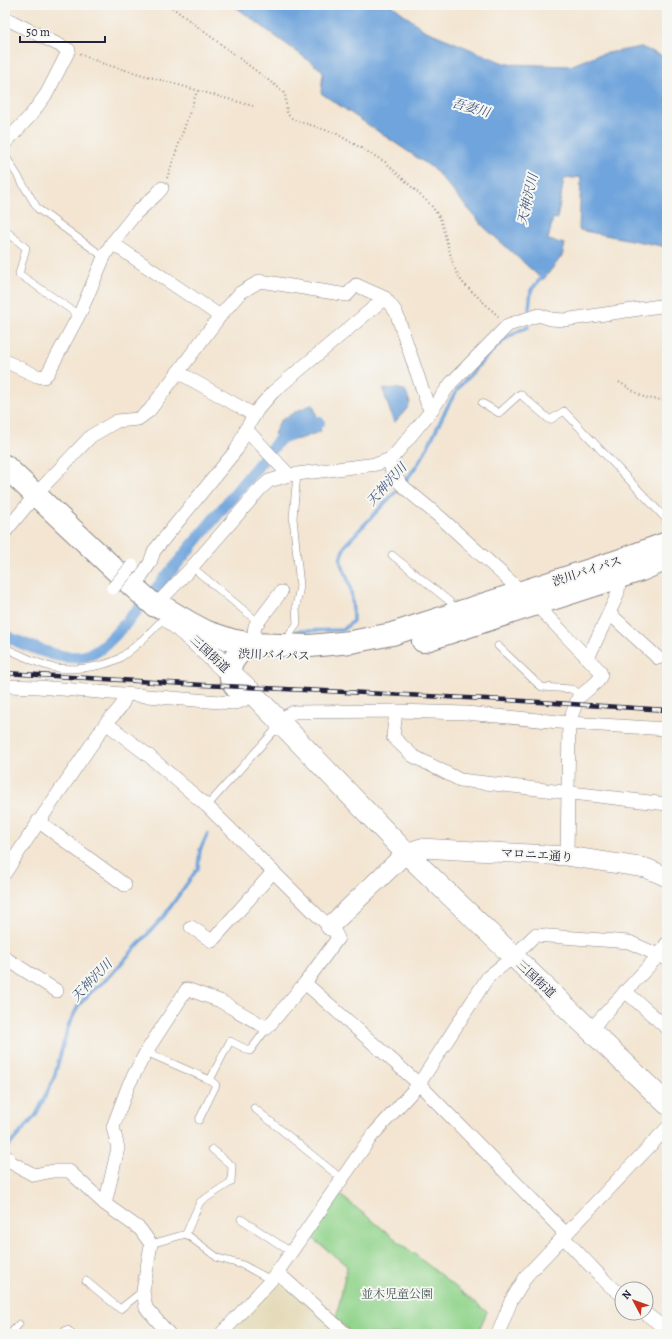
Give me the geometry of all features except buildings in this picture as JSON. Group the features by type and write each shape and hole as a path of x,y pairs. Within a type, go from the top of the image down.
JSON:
{"highway":[{"name":"三国街道","path":"5,466 128,580 164,619"},
{"name":"渋川バイパス","path":"280,651 324,656 368,654 399,648 530,598 617,570 667,543"},
{"name":"渋川バイパス","path":"617,570 641,570 667,559"},
{"name":"渋川バイパス","path":"243,677 280,651 371,639 409,630 456,614 530,598"},
{"name":"渋川バイパス","path":"163,607 207,632 231,640 243,677 215,649 194,639 164,619 163,607"},
{"path":"243,677 245,668 252,661 280,651"}],"main road":[{"name":"三国街道","path":"164,619 194,639"},
{"name":"三国街道","path":"164,619 243,677 279,726 348,803 406,853 667,1104"}],"street":[{"path":"5,18 69,50 47,93 32,115 5,143"},
{"path":"5,361 37,376 44,377 48,373 79,316 104,257 112,243 136,213 162,188"},
{"path":"112,243 220,316"},
{"path":"5,532 36,494 92,436 117,421 138,419 149,411 220,316 240,293 260,281 347,295 356,285 385,298 396,312 431,411"},
{"path":"128,580 150,563 154,551 237,448 254,415 273,392 385,298"},
{"path":"164,619 192,567 261,488 269,481 293,474 377,464 389,460 431,411 451,383 508,325 539,315 551,319 564,320 667,305"},
{"path":"178,372 254,415"},
{"path":"246,428 293,474"},
{"path":"389,460 392,472 403,486 530,598 600,671 601,676 598,681 578,698 569,723 567,856"},
{"path":"588,658 617,596 620,586 617,570"},
{"path":"5,686 38,687 239,703 243,677 256,626 281,592"},
{"path":"609,613 658,658"},
{"path":"5,873 38,821 106,723 125,702 125,694"},
{"path":"396,711 393,737 413,756 460,780 667,804"},
{"path":"279,726 288,715 294,712 396,711 466,714 569,723 667,729"},
{"path":"105,1204 118,1148 113,1127 129,1084 146,1052 187,989 220,1001 266,1028 305,983 338,938 330,926 319,917 207,806 106,723"},
{"path":"38,821 125,885"},
{"name":"マロニエ通り","path":"406,853 421,848 567,856 646,868 667,877"},
{"path":"330,926 406,853"},
{"path":"191,927 212,941 273,872"},
{"path":"221,1334 274,1276 371,1137 419,1084 488,977 513,957 535,935 629,942 663,957"},
{"path":"590,1030 625,991 663,957 667,943"},
{"path":"5,958 58,991"},
{"path":"305,983 419,1084 562,1230 563,1237 614,1289"},
{"path":"625,991 667,1028"},
{"path":"498,1334 511,1301 527,1275 667,1128"},
{"path":"6,1157 12,1163 34,1175 53,1170 69,1171 105,1204 140,1229 151,1244 143,1291 146,1308 169,1334"},
{"path":"274,1276 346,1334"},
{"path":"654,1320 667,1330"}],"lane":[{"path":"5,155 38,209 104,257"},
{"path":"5,230 26,248 19,274 79,316"},
{"path":"482,403 499,413 520,394 550,420 564,410 667,520"},
{"path":"280,651 297,624 296,607 300,586 293,518 293,474"},
{"path":"392,555 449,601 456,614"},
{"path":"192,567 258,622"},
{"path":"5,648 51,667 73,669 92,666 116,659 128,652 164,619"},
{"path":"498,646 542,687 571,690 583,695"},
{"path":"207,806 279,726"},
{"path":"210,1080 230,1040 250,1051 266,1028"},
{"path":"146,1052 210,1080 216,1085 199,1120"},
{"path":"254,1108 342,1179"},
{"path":"186,1234 200,1202 231,1182 232,1166 212,1149"},
{"path":"241,1219 291,1252"},
{"path":"151,1244 186,1234"},
{"path":"186,1234 218,1258 274,1276"},
{"path":"86,1282 120,1309 143,1291"},
{"path":"10,1334 19,1324"}],"path":[{"path":"169,5 280,89 285,94 287,113 290,117 297,121 312,124 337,134 384,162 430,204 440,218 454,267 462,282 508,325"},
{"path":"69,50 104,64 253,106"},
{"path":"162,188 169,174 197,90"},
{"path":"619,382 645,398 663,400 667,404"}],"shaded area":[{"path":"278,1278 342,1334 226,1334"}],"green space":[{"name":"並木児童公園","path":"339,1194 487,1312 477,1334 353,1334 336,1319 347,1266 310,1236"}],"water":[{"name":"吾妻川","path":"233,5 392,5 424,30 506,64 570,66 597,55 641,47 667,58 667,247 579,230 581,177 564,179 557,219 553,218 548,240 565,244 562,256 543,280 484,227 434,169 321,93 323,71"},
{"path":"393,388 405,390 410,403 406,410 394,423 383,390"},
{"path":"313,404 321,431 303,438 292,440 280,438 274,434 280,421"}],"waterway":[{"name":"天神沢川","path":"529,309 531,290 544,275"},
{"name":"天神沢川","path":"404,482 420,461 449,403 461,384 504,340 528,327"},
{"path":"151,595 280,439 319,422"},
{"name":"天神沢川","path":"295,635 297,631 343,630 353,621 350,589 340,559 341,555 347,543 400,487"},
{"path":"5,636 51,654 75,657 87,656 97,651 108,642 140,607"},
{"name":"天神沢川","path":"5,1150 36,1115 54,1078 68,1027 78,1006 89,994 109,977 164,916 198,868 200,850 208,833"}],"railway":[{"path":"5,673 667,710"}]}
